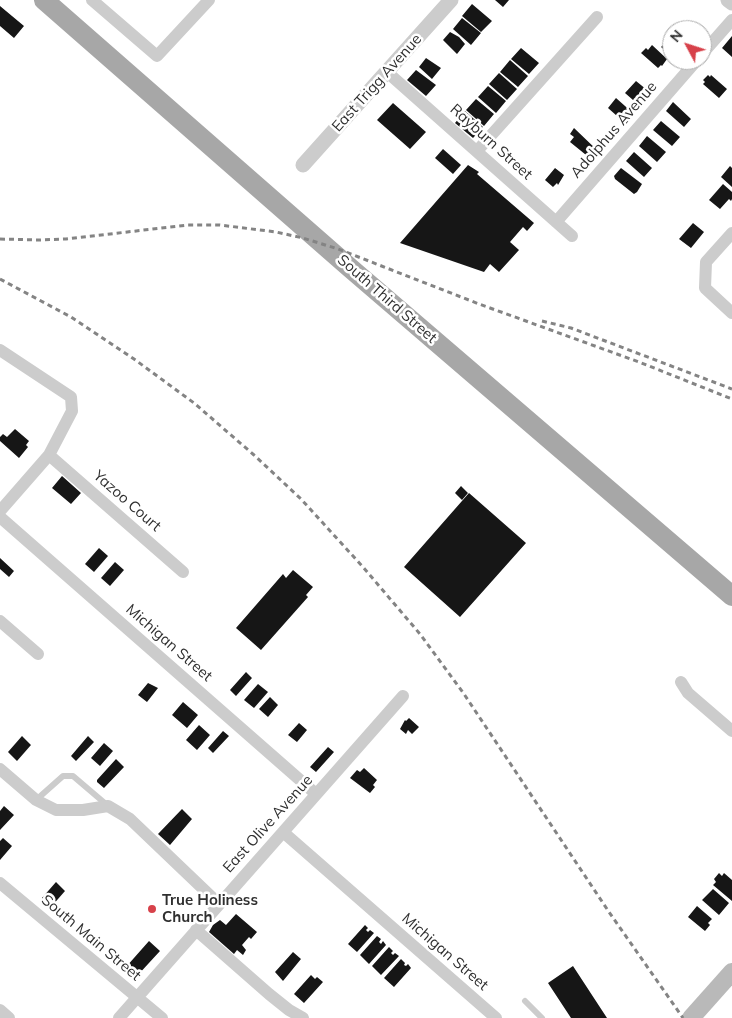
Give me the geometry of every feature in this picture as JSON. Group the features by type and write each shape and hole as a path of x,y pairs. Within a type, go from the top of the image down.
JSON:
{"main road":[{"name":"South Third Street","path":"44,0 732,596"},
{"path":"691,1018 730,974"}],"street":[{"path":"92,0 157,56 209,0"},
{"name":"East Trigg Avenue","path":"303,165 451,0"},
{"path":"728,0 732,3"},
{"path":"477,151 597,17"},
{"path":"712,43 732,20"},
{"name":"Adolphus Avenue","path":"556,222 688,70"},
{"name":"Rayburn Street","path":"387,72 572,236"},
{"path":"732,233 706,262 705,288 732,313"},
{"path":"0,350 71,397 72,411 49,455 0,511"},
{"name":"Yazoo Court","path":"49,455 183,572"},
{"name":"Michigan Street","path":"0,517 316,794"},
{"path":"0,621 38,654"},
{"path":"681,682 688,693 732,731"},
{"name":"East Olive Avenue","path":"119,1018 403,696"},
{"path":"0,769 36,800 56,810 83,810 108,806 130,820 219,904"},
{"name":"Michigan Street","path":"283,832 496,1018"},
{"name":"South Main Street","path":"0,883 162,1018"},
{"path":"196,930 289,1010 303,1018"},
{"path":"0,1010 9,1018"}],"lane":[{"path":"36,800 63,776 73,776 108,806"},
{"path":"525,1002 542,1018"}],"building":[{"path":"495,0 509,0 503,7"},
{"path":"472,4 492,21 481,32 462,16"},
{"path":"0,6 24,26 14,38 0,26"},
{"path":"462,18 481,33 471,45 453,29"},
{"path":"450,32 459,37 465,44 457,54 443,40"},
{"path":"732,36 732,57 722,48"},
{"path":"652,45 662,54 662,66 658,68 641,53 646,48 648,50"},
{"path":"521,48 539,63 529,74 511,59"},
{"path":"426,58 441,68 432,79 419,67"},
{"path":"510,60 528,76 518,87 500,72"},
{"path":"416,70 436,85 426,96 407,80"},
{"path":"499,73 517,89 507,100 489,84"},
{"path":"708,75 710,77 711,75 727,89 719,98 703,84 705,82 703,80"},
{"path":"636,81 652,94 641,107 625,93"},
{"path":"488,86 506,101 496,113 478,97"},
{"path":"616,98 634,114 626,124 608,108"},
{"path":"476,99 494,114 484,126 466,110"},
{"path":"673,102 691,119 684,127 666,111"},
{"path":"393,103 426,132 410,149 377,120"},
{"path":"465,111 483,127 473,138 455,123"},
{"path":"661,121 680,137 672,146 653,130"},
{"path":"574,128 598,151 591,159 570,142 574,137 570,134"},
{"path":"647,136 666,152 657,162 639,146"},
{"path":"443,149 461,165 453,174 435,158"},
{"path":"634,152 652,168 644,177 626,161"},
{"path":"468,165 479,172 477,174 534,223 527,231 523,227 510,242 519,250 499,272 490,264 484,272 400,243"},
{"path":"730,166 732,168 732,187 721,177"},
{"path":"555,168 564,175 558,185 557,183 553,187 545,180"},
{"path":"621,168 642,184 634,194 615,179 614,176"},
{"path":"723,184 732,192 732,199 731,201 729,199 720,209 709,200"},
{"path":"693,223 704,232 691,248 679,239"},
{"path":"15,429 29,441 26,445 28,447 19,458 0,441 0,437 3,434 7,437"},
{"path":"62,476 81,493 71,504 52,488"},
{"path":"461,486 468,493 462,500 455,493"},
{"path":"469,493 526,543 460,617 404,567"},
{"path":"99,548 108,556 94,572 85,564"},
{"path":"0,558 14,571 9,577 0,569"},
{"path":"115,562 124,570 110,586 101,578"},
{"path":"293,570 313,587 306,595 308,597 261,650 236,628 283,574 286,578"},
{"path":"246,672 252,678 236,696 230,690"},
{"path":"148,683 158,688 147,702 138,695"},
{"path":"258,684 268,692 254,708 244,700"},
{"path":"270,697 278,705 268,717 259,709"},
{"path":"183,702 198,715 187,728 172,715"},
{"path":"409,718 419,727 412,734 408,730 406,734 400,729 405,720"},
{"path":"299,723 307,730 297,742 288,735"},
{"path":"199,725 210,735 197,750 186,740"},
{"path":"223,731 229,736 213,753 208,748"},
{"path":"22,736 31,745 17,761 8,752"},
{"path":"88,736 94,742 76,761 71,756"},
{"path":"104,743 113,751 100,766 91,758"},
{"path":"328,747 334,752 316,772 310,767"},
{"path":"116,759 124,767 104,788 97,780"},
{"path":"364,768 377,780 373,785 375,787 370,793 350,778 357,770 360,772"},
{"path":"4,806 14,815 0,830 0,811"},
{"path":"182,809 192,819 170,845 158,834"},
{"path":"3,838 12,846 0,860 0,841"},
{"path":"719,873 722,876 724,873 732,880 732,901 713,885 716,882 714,879"},
{"path":"56,882 65,891 51,907 42,898"},
{"path":"713,889 729,903 719,915 702,900"},
{"path":"697,906 712,919 705,931 688,917"},
{"path":"236,914 257,932 242,945 246,950 243,955 237,950 234,954 209,932 213,925 220,920 226,925"},
{"path":"365,925 368,928 366,930 368,932 370,930 374,933 357,952 348,944"},
{"path":"377,936 381,939 379,942 381,944 383,941 386,945 369,964 360,955"},
{"path":"149,941 160,951 137,976 126,967"},
{"path":"389,947 393,951 391,953 393,955 395,953 399,956 381,975 372,966"},
{"path":"293,952 301,959 283,981 275,972"},
{"path":"401,959 405,963 404,965 408,964 411,968 394,987 384,978"},
{"path":"573,966 607,1018 571,1018 548,983"},
{"path":"311,975 323,982 304,1003 294,994"}],"railway":[{"path":"0,239 66,239 188,225 220,225 276,232 338,249 732,399"},
{"path":"0,279 71,317 134,359 194,403 301,499 363,567 420,634 464,694 609,912 683,1018"},
{"path":"542,321 571,328 732,389"}],"place":[{"name":"True Holiness Church","path":"152,909"}]}
